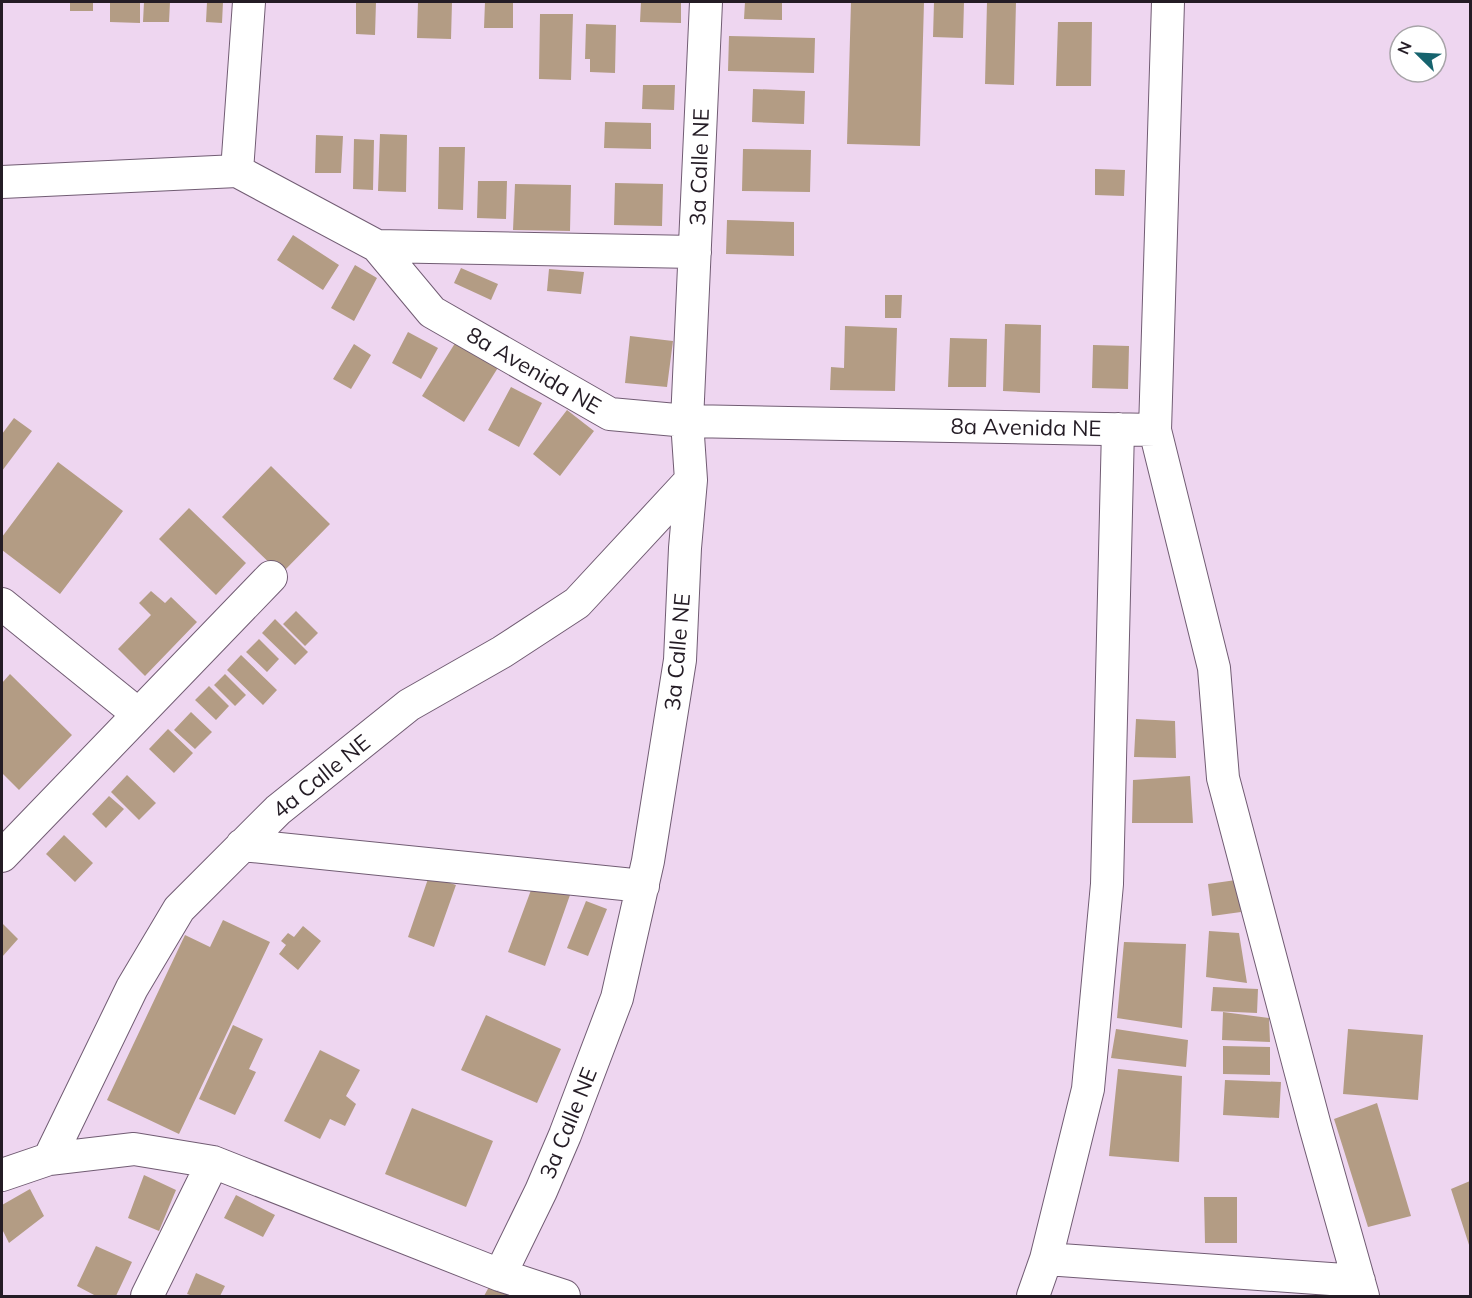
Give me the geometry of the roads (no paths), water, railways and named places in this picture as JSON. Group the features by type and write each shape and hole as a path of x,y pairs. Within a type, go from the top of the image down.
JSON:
{"street":[{"path":"2,182 237,171 249,2"},
{"name":"3a Calle NE","path":"500,1275 561,1144 616,998 648,861 680,660 685,548 691,480 687,420 706,2"},
{"path":"1046,1259 1361,1289 1223,778 1214,668 1155,430 1168,2"},
{"name":"8a Avenida NE","path":"237,171 377,246 432,312 610,414 687,420 1155,430"},
{"path":"377,246 695,252"},
{"path":"1033,1296 1046,1259 1088,1089 1107,884 1118,429"},
{"name":"4a Calle NE","path":"49,1159 132,988 179,909 278,810 409,705 502,652 577,603 691,480"},
{"path":"2,856 271,577"},
{"path":"2,604 138,714"},
{"path":"242,845 643,886"},
{"path":"2,1176 49,1159 134,1149 213,1162 500,1275 564,1296"},
{"path":"147,1296 213,1162"}]}
